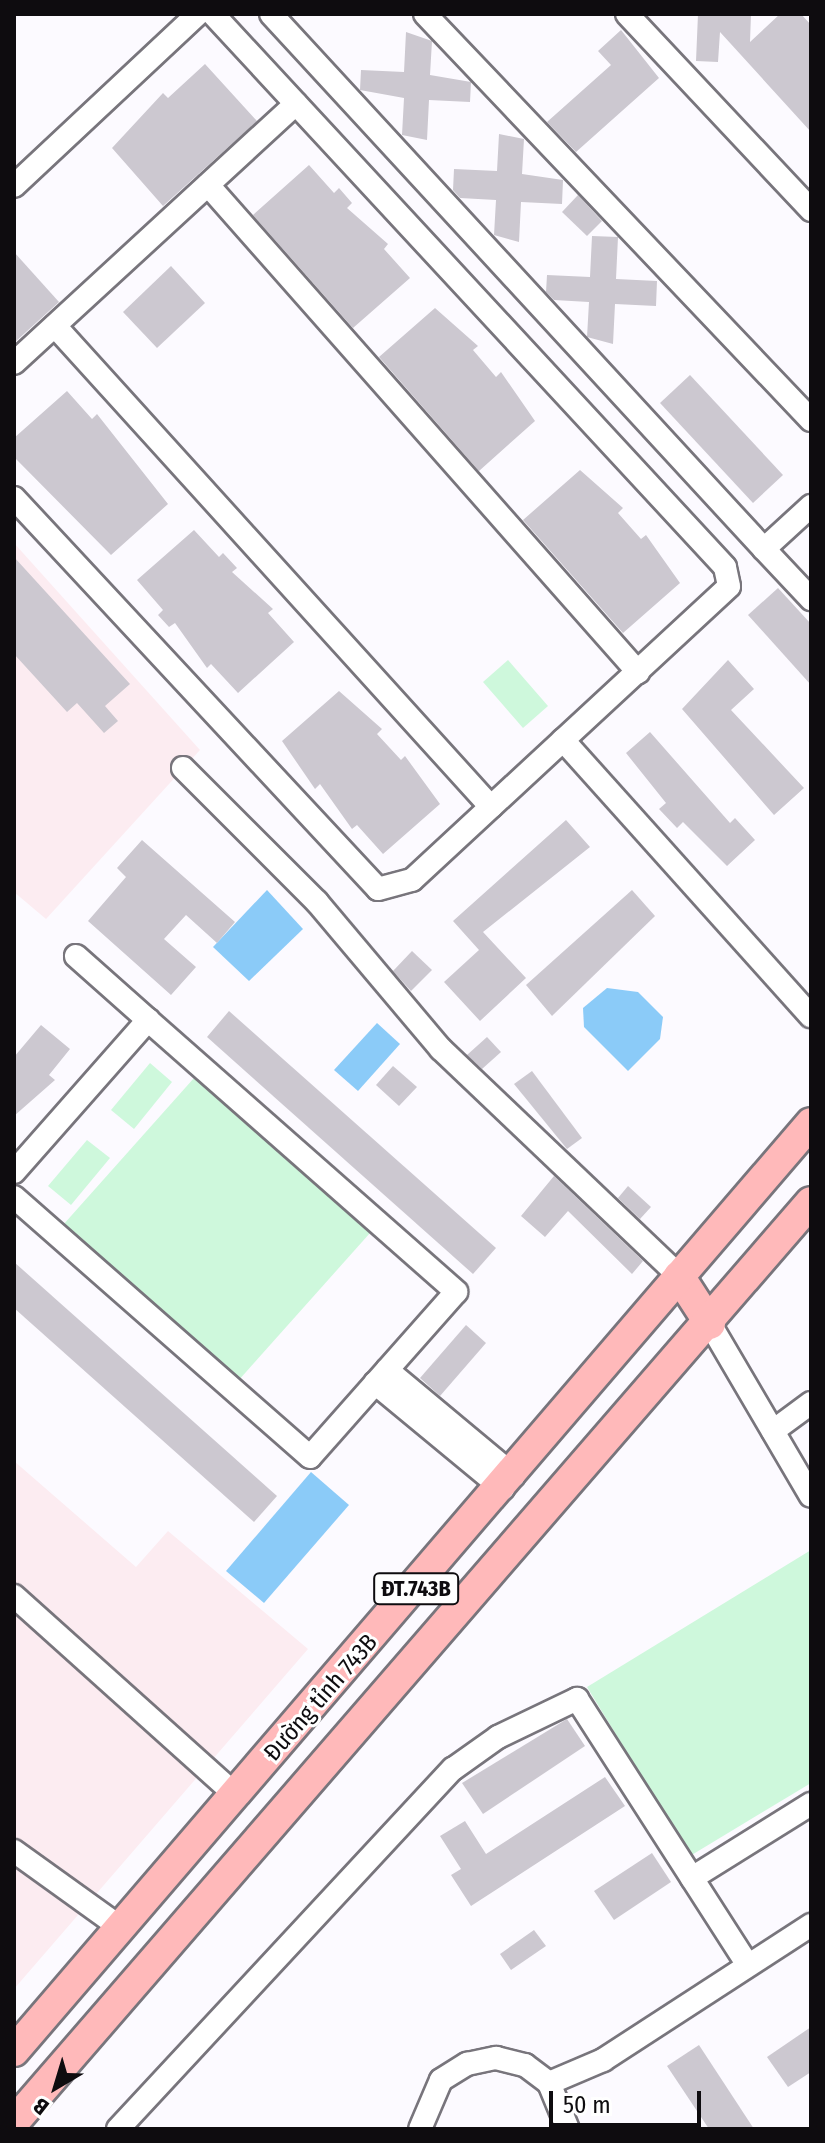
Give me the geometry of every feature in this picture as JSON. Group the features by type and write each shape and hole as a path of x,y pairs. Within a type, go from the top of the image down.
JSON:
{"main road":[{"name":"Đường tỉnh 743B","path":"14,2051 509,1482 679,1276 811,1123"},
{"name":"Đường tỉnh 743B","path":"14,2122 710,1324 811,1202"},
{"path":"679,1276 710,1324"}],"lane":[{"path":"14,186 198,14"},
{"path":"14,498 367,884 386,889 412,880 726,590 728,571 213,14"},
{"path":"271,14 811,599"},
{"path":"425,14 811,420"},
{"path":"627,14 811,210"},
{"path":"14,363 296,104"},
{"path":"208,185 638,672"},
{"path":"55,326 491,807"},
{"path":"764,549 811,506"},
{"path":"563,740 811,1016"},
{"path":"183,768 317,902 441,1049 679,1276"},
{"path":"14,1197 310,1457 456,1292 76,956"},
{"path":"14,1172 148,1020"},
{"path":"710,1324 811,1496"},
{"path":"381,1376 509,1482"},
{"path":"773,1431 811,1403"},
{"path":"14,1596 237,1796"},
{"path":"118,2129 453,1769 549,1710 577,1699 748,1965"},
{"path":"692,1878 811,1804"},
{"path":"14,1851 121,1928"},
{"path":"549,2083 603,2060 811,1925"},
{"path":"420,2129 432,2092 467,2064 511,2060 549,2083 568,2129"}],"shaded area":[{"path":"14,543 200,750 46,919 14,892"},
{"path":"14,1461 136,1567 168,1531 308,1649 14,1989"}],"green space":[{"path":"508,660 548,706 523,728 483,682"},
{"path":"150,1063 172,1082 134,1129 111,1110"},
{"path":"194,1078 370,1233 238,1381 63,1225"},
{"path":"87,1140 110,1158 71,1205 48,1186"},
{"path":"811,1550 811,1783 690,1856 587,1687"}],"water":[{"path":"267,890 303,929 249,981 213,947"},
{"path":"607,988 638,992 663,1017 660,1039 628,1071 584,1027 583,1008"},
{"path":"377,1023 400,1044 358,1091 334,1070"},
{"path":"311,1472 349,1505 264,1603 226,1571"}],"building":[{"path":"698,14 751,14 750,42 780,14 801,14 811,25 811,132 720,32 718,62 696,61"},
{"path":"621,30 659,78 576,152 547,122 611,65 598,51"},
{"path":"406,32 432,41 430,75 471,82 470,102 429,100 427,140 402,135 404,98 360,90 361,70 404,72"},
{"path":"205,64 257,121 163,206 112,148 163,93 168,98"},
{"path":"499,134 524,139 522,174 563,180 562,204 521,202 519,242 494,235 496,200 460,198 453,190 454,169 497,171"},
{"path":"309,165 334,193 339,188 352,203 347,208 388,244 384,249 410,278 353,328 253,215"},
{"path":"578,195 602,221 587,236 562,212"},
{"path":"592,236 618,237 616,279 657,281 656,306 615,304 613,344 587,337 589,302 554,300 546,292 547,275 590,277"},
{"path":"14,252 59,302 14,343"},
{"path":"171,266 205,303 157,348 123,312"},
{"path":"435,308 478,346 473,350 496,377 501,372 535,421 479,471 379,357"},
{"path":"690,375 783,475 753,503 660,403"},
{"path":"67,391 92,419 97,414 168,504 111,555 14,457 14,438"},
{"path":"580,470 623,508 618,513 641,539 646,535 680,583 623,633 523,520"},
{"path":"194,530 219,557 223,553 237,568 232,572 273,609 268,613 294,642 238,693 211,664 207,668 175,623 169,627 158,615 163,610 137,580"},
{"path":"14,557 130,684 105,706 118,721 104,733 77,703 67,712 14,654"},
{"path":"778,588 811,624 811,685 748,615"},
{"path":"728,660 754,689 731,710 804,788 774,815 682,709"},
{"path":"339,691 382,729 377,734 401,760 405,756 440,804 383,854 357,825 352,829 320,784 315,789 282,741"},
{"path":"650,732 730,823 735,818 755,840 727,866 683,822 677,828 659,809 666,803 626,753"},
{"path":"566,820 590,847 483,932 526,978 480,1021 444,982 479,950 453,921"},
{"path":"142,840 235,922 217,943 186,915 164,939 196,967 171,995 88,921 126,877 117,868"},
{"path":"632,890 655,916 552,1016 526,985"},
{"path":"412,951 432,970 411,991 393,971"},
{"path":"229,1011 496,1248 473,1274 207,1037"},
{"path":"41,1025 70,1049 49,1075 55,1080 14,1116 14,1057"},
{"path":"487,1037 501,1052 482,1069 467,1055"},
{"path":"393,1066 417,1087 399,1106 376,1085"},
{"path":"532,1071 582,1138 567,1149 514,1084"},
{"path":"554,1176 643,1261 632,1274 568,1211 545,1237 521,1216"},
{"path":"628,1186 651,1207 640,1219 618,1198"},
{"path":"14,1262 277,1496 254,1522 14,1308"},
{"path":"466,1325 486,1343 440,1396 420,1378"},
{"path":"567,1719 585,1746 483,1814 462,1783"},
{"path":"605,1777 625,1806 471,1906 451,1875 461,1869 440,1836 465,1821 486,1854"},
{"path":"652,1853 671,1882 614,1920 594,1891"},
{"path":"534,1930 546,1946 511,1970 500,1954"},
{"path":"811,2027 811,2072 788,2087 767,2057"},
{"path":"699,2045 754,2129 709,2129 667,2066"}]}
